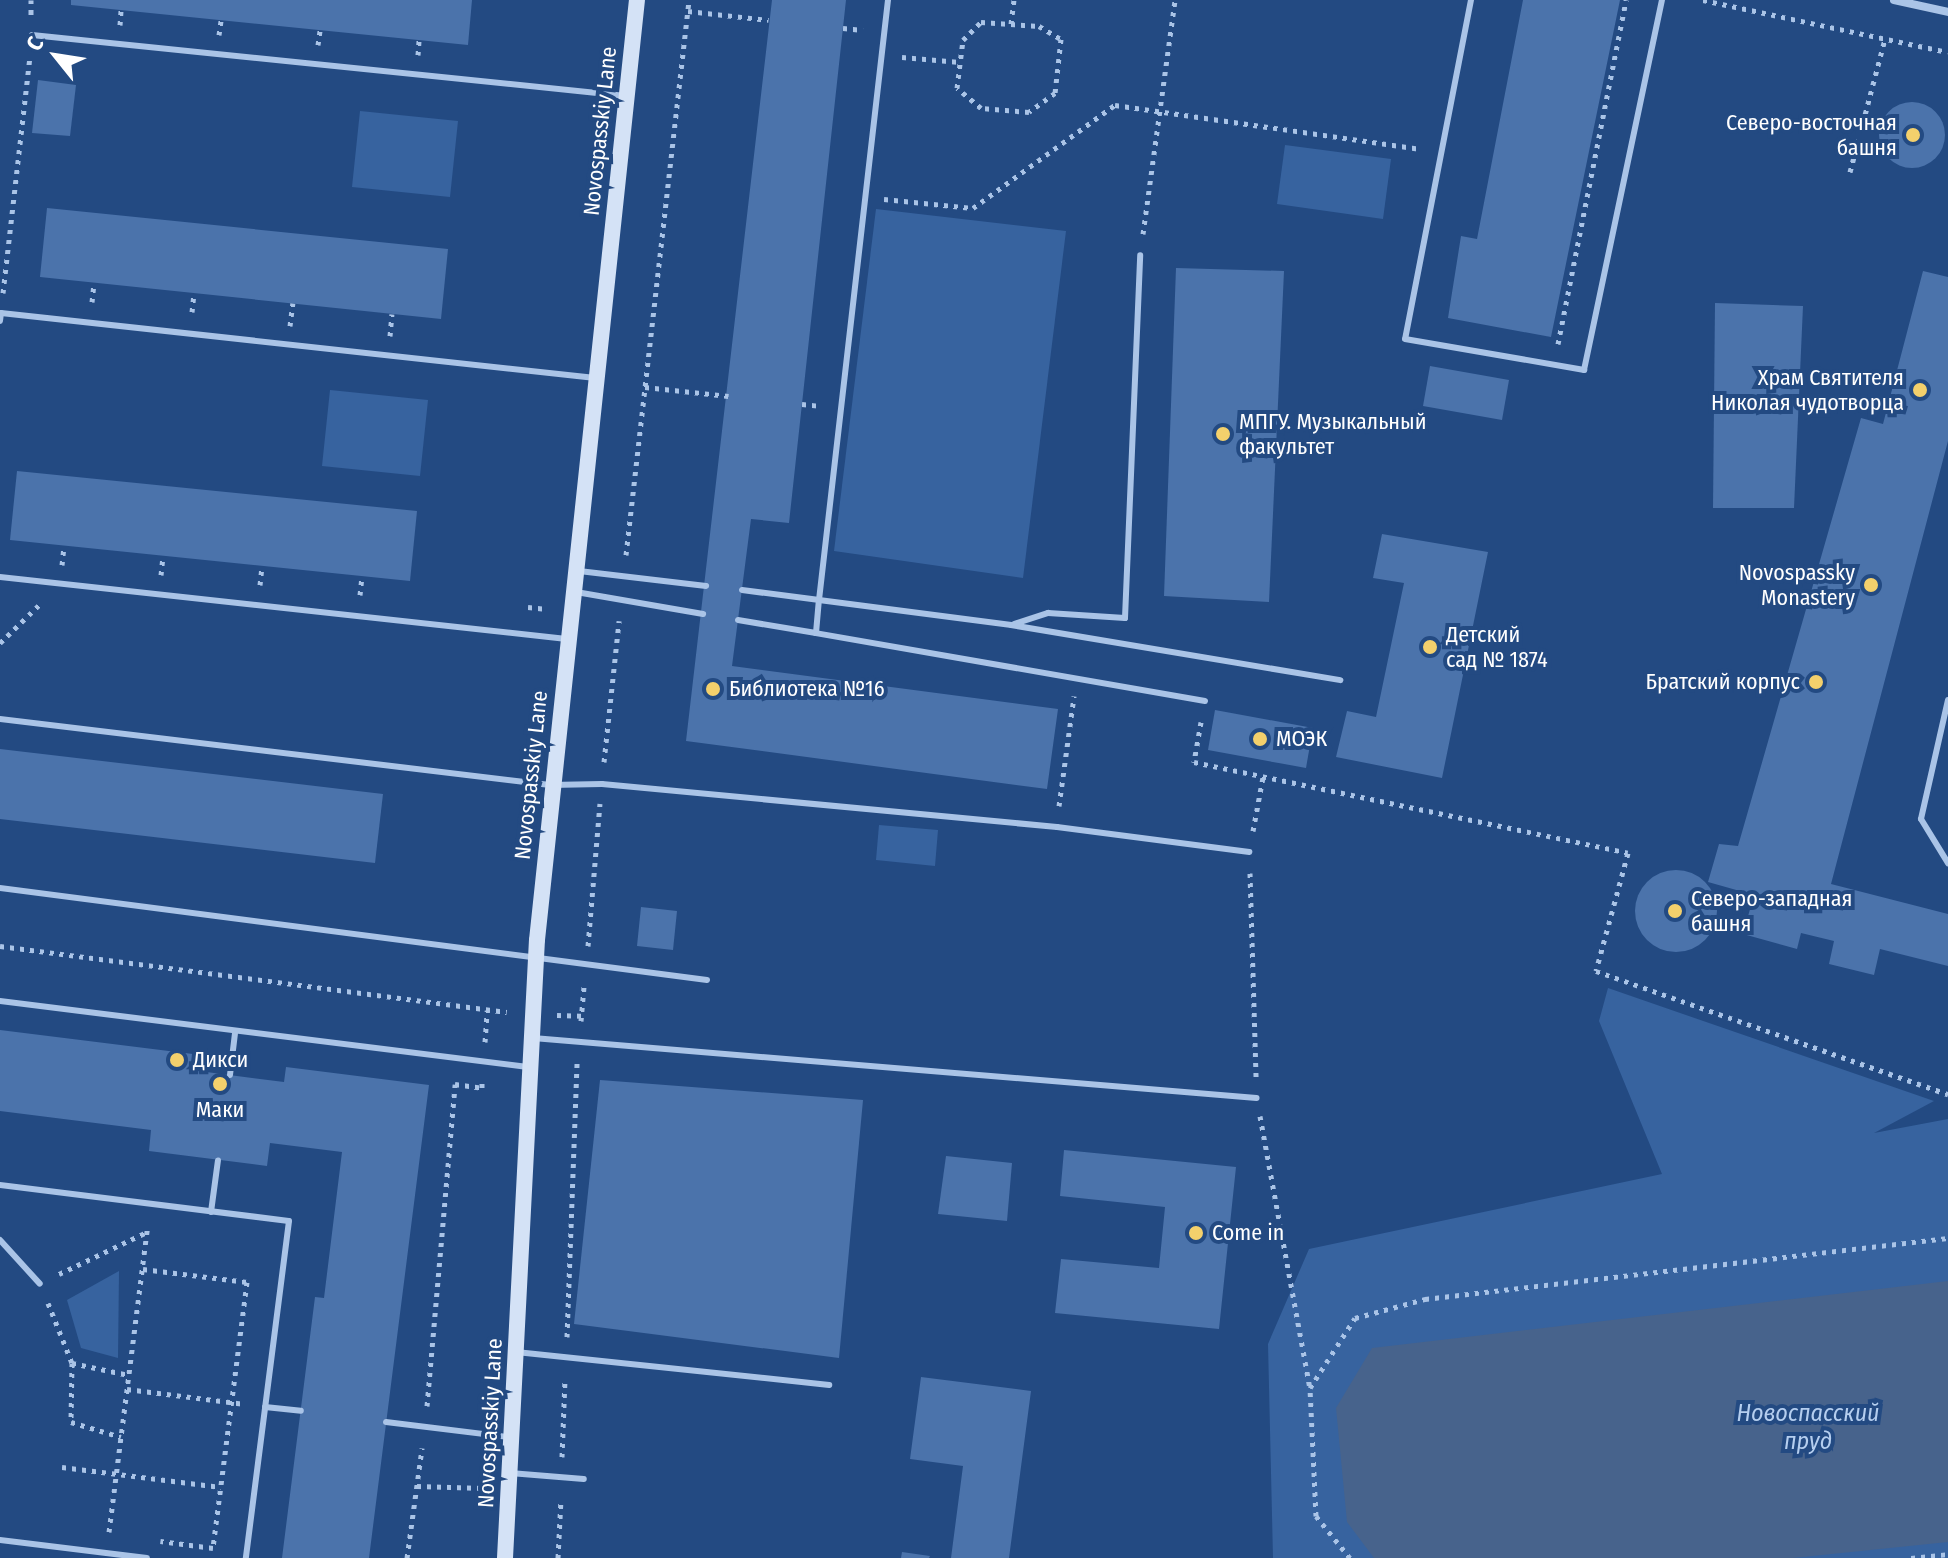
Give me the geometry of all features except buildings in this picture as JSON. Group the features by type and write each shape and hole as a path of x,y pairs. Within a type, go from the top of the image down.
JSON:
{"street":[{"name":"Novospasskiy Lane","path":"505,1558 536,962 550,785 637,0"},
{"path":"1894,0 1944,12"},
{"path":"1940,0 1944,12"}],"lane":[{"path":"816,633 888,0"},
{"path":"1471,0 1405,339 1584,370 1662,0"},
{"path":"32,35 626,96"},
{"path":"1011,625 1048,613 1125,618 1140,255"},
{"path":"0,321 1,313 595,378"},
{"path":"574,570 706,586"},
{"path":"0,577 567,639"},
{"path":"742,590 1011,625 1340,680"},
{"path":"572,591 703,614"},
{"path":"738,620 1205,701"},
{"path":"1948,700 1921,819 1948,863"},
{"path":"0,719 550,785 602,784 1057,827 1249,852"},
{"path":"0,888 536,962 707,980"},
{"path":"0,1001 531,1068"},
{"path":"230,1075 235,1033"},
{"path":"533,1038 1257,1098"},
{"path":"211,1212 218,1160"},
{"path":"0,1185 289,1221 246,1558"},
{"path":"0,1240 40,1284"},
{"path":"516,1352 829,1385"},
{"path":"265,1407 301,1411"},
{"path":"386,1422 512,1438"},
{"path":"510,1473 584,1479"},
{"path":"0,1540 147,1558"}],"path":[{"path":"1,313 32,35 31,0"},
{"path":"1011,24 1014,0"},
{"path":"1140,255 1175,0"},
{"path":"1554,365 1626,0"},
{"path":"1703,0 1948,52"},
{"path":"688,11 769,20"},
{"path":"981,22 1011,24 1039,26 1061,39 1055,93 1029,112 981,108 957,88 963,40 981,22"},
{"path":"1850,172 1885,39"},
{"path":"881,55 960,62"},
{"path":"865,197 973,208 1115,105 1442,152"},
{"path":"645,387 729,396"},
{"path":"0,643 60,584"},
{"path":"1057,827 1076,680"},
{"path":"1205,701 1194,762 1628,853 1596,971 1948,1094"},
{"path":"1263,777 1249,852 1257,1098 1310,1388 1316,1516 1350,1558"},
{"path":"0,946 487,1010"},
{"path":"407,1558 425,1427 455,1084"},
{"path":"107,1553 151,1204"},
{"path":"121,1437 71,1422 72,1363 40,1284 148,1231"},
{"path":"1310,1388 1355,1318 1425,1299 1948,1238"},
{"path":"143,1269 247,1282 213,1548 154,1540"},
{"path":"72,1363 129,1375"},
{"path":"127,1389 265,1407"},
{"path":"62,1467 221,1487"},
{"path":"109,1535 124,1536"},
{"path":"1911,1558 1948,1554"}],"shaded area":[{"path":"360,111 458,121 450,197 352,187"},
{"path":"1285,145 1391,159 1383,219 1277,204"},
{"path":"876,209 1066,231 1023,578 834,551"},
{"path":"330,390 428,400 420,476 322,466"},
{"path":"879,825 938,830 935,866 876,860"},
{"path":"1608,988 1934,1101 1874,1133 1948,1119 1948,1558 1273,1558 1268,1344 1309,1249 1662,1174 1599,1021"},
{"path":"119,1271 118,1358 81,1348 67,1300"}],"water":[{"name":"Новоспасский пруд","path":"1948,1281 1948,1542 1793,1558 1374,1558 1347,1522 1336,1408 1372,1348"}],"place":[{"name":"Северо-восточная башня","path":"1913,135"},
{"name":"Храм Святителя Николая чудотворца","path":"1920,390"},
{"name":"МПГУ. Музыкальный факультет","path":"1223,434"},
{"name":"Novospassky Monastery","path":"1871,585"},
{"name":"Детский сад № 1874","path":"1430,647"},
{"name":"Братский корпус","path":"1816,682"},
{"name":"Библиотека №16","path":"713,689"},
{"name":"МОЭК","path":"1260,739"},
{"name":"Северо-западная башня","path":"1675,911"},
{"name":"Дикси","path":"177,1060"},
{"name":"Маки","path":"220,1084"},
{"name":"Come in","path":"1196,1233"}]}
